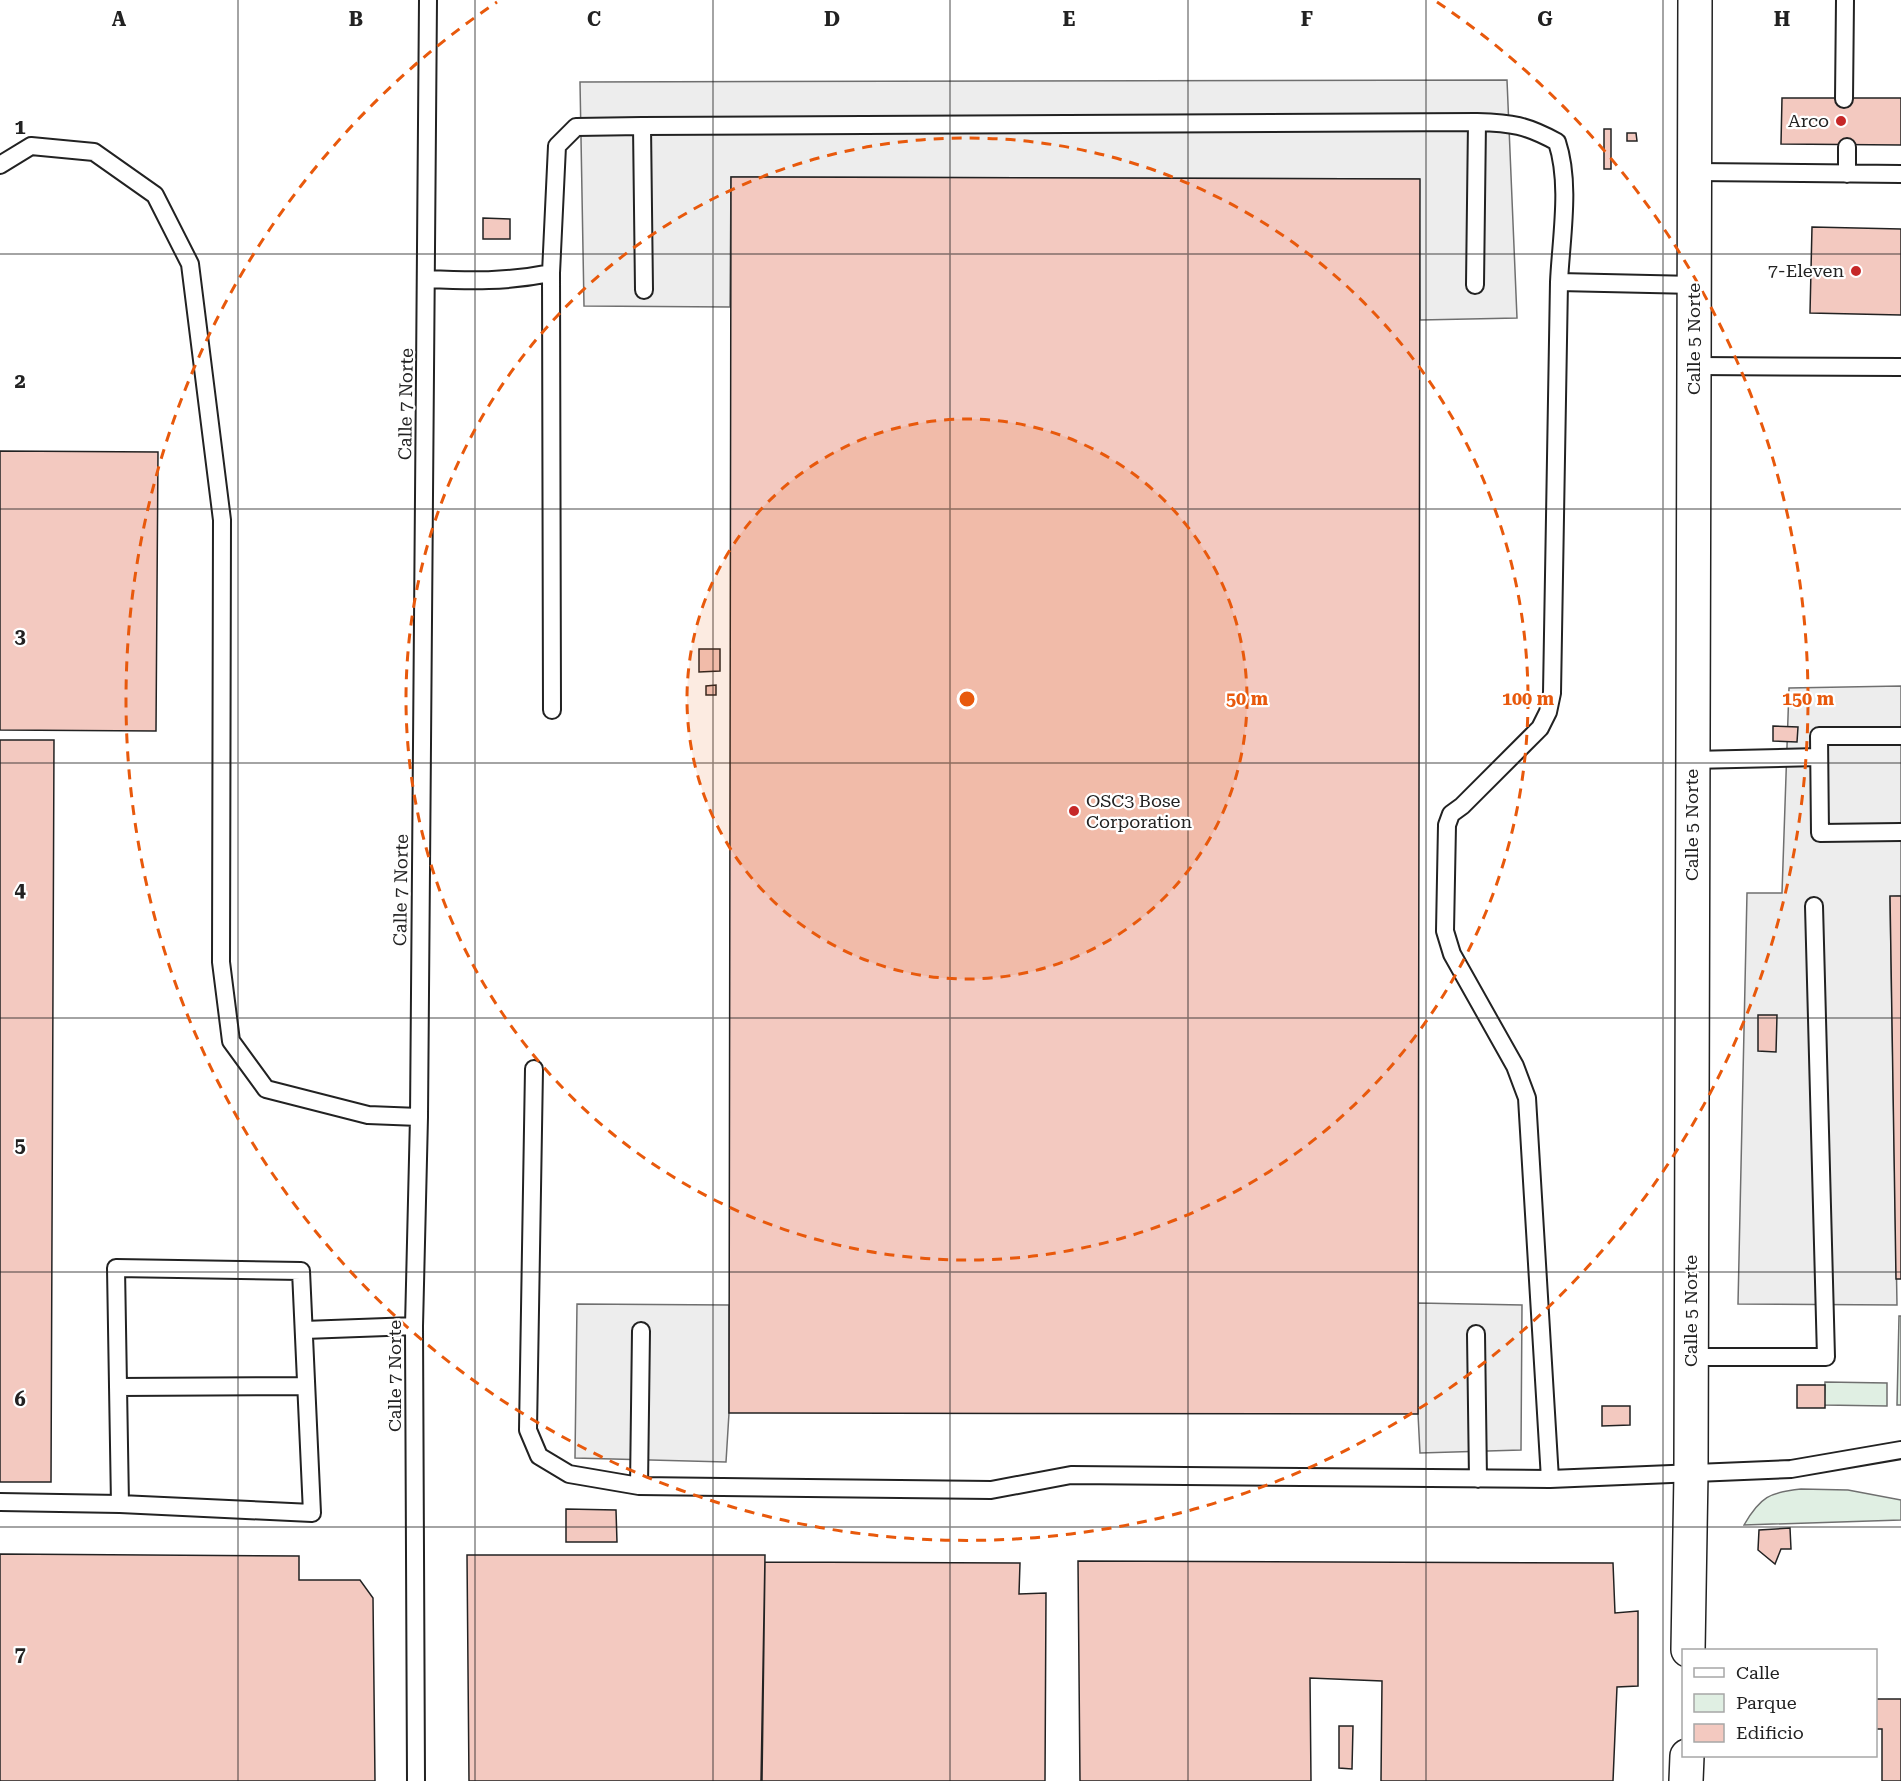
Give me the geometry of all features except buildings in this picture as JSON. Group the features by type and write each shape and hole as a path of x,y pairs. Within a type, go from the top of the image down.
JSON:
{"street":[{"name":"Calle 5 Norte","path":"1688,1649 1691,1473 1695,0"},
{"path":"1686,1781 1687,1757"}],"lane":[{"name":"Calle 7 Norte","path":"416,1781 414,1326 419,1118 428,0"},
{"path":"1844,99 1845,0"},
{"path":"1475,285 1477,122"},
{"path":"552,710 550,273 557,146 576,128 1477,122 1515,124 1536,130 1557,142 1563,160 1564,178 1559,282 1552,693 1548,712 1540,728 1462,806 1450,814 1447,825 1445,932 1452,954 1515,1066 1527,1098 1550,1479"},
{"path":"642,126 644,290"},
{"path":"0,165 31,146 94,152 155,195 190,264 222,520 221,962 231,1041 266,1089 368,1115 419,1118"},
{"path":"1847,147 1847,174"},
{"path":"1695,172 1901,174"},
{"path":"426,279 480,282 515,280 550,273"},
{"path":"1559,282 1695,285"},
{"path":"1695,366 1901,367"},
{"path":"1901,736 1819,736 1820,833 1901,832"},
{"path":"1692,760 1819,757"},
{"path":"1691,1357 1826,1357 1814,906"},
{"path":"534,1069 528,1430 539,1456 569,1474 639,1486 991,1490 1071,1475 1550,1479 1691,1473 1791,1468 1901,1450"},
{"path":"0,1502 120,1504 312,1513 300,1271 116,1268 120,1504"},
{"path":"304,1330 414,1326"},
{"path":"639,1486 641,1331"},
{"path":"1476,1334 1478,1479"},
{"path":"118,1387 306,1386"}],"green space":[{"path":"1899,1316 1901,1316 1901,1405 1897,1405"},
{"path":"1825,1382 1887,1383 1887,1406 1824,1405"},
{"path":"1801,1489 1848,1490 1901,1500 1901,1520 1744,1525 1755,1508 1767,1498 1781,1492"}],"shaded area":[{"path":"1507,80 1517,318 1420,320 1419,179 731,177 730,307 584,306 580,82"},
{"path":"1901,686 1901,896 1890,897 1897,1305 1738,1304 1747,893 1782,893 1789,688"},
{"path":"1418,1303 1522,1305 1521,1450 1420,1453"},
{"path":"577,1304 729,1305 729,1413 726,1462 575,1458"}],"place":[{"name":"Arco","path":"1841,121"},
{"name":"7-Eleven","path":"1856,271"},
{"name":"OSC3 Bose Corporation","path":"1074,811"}]}
